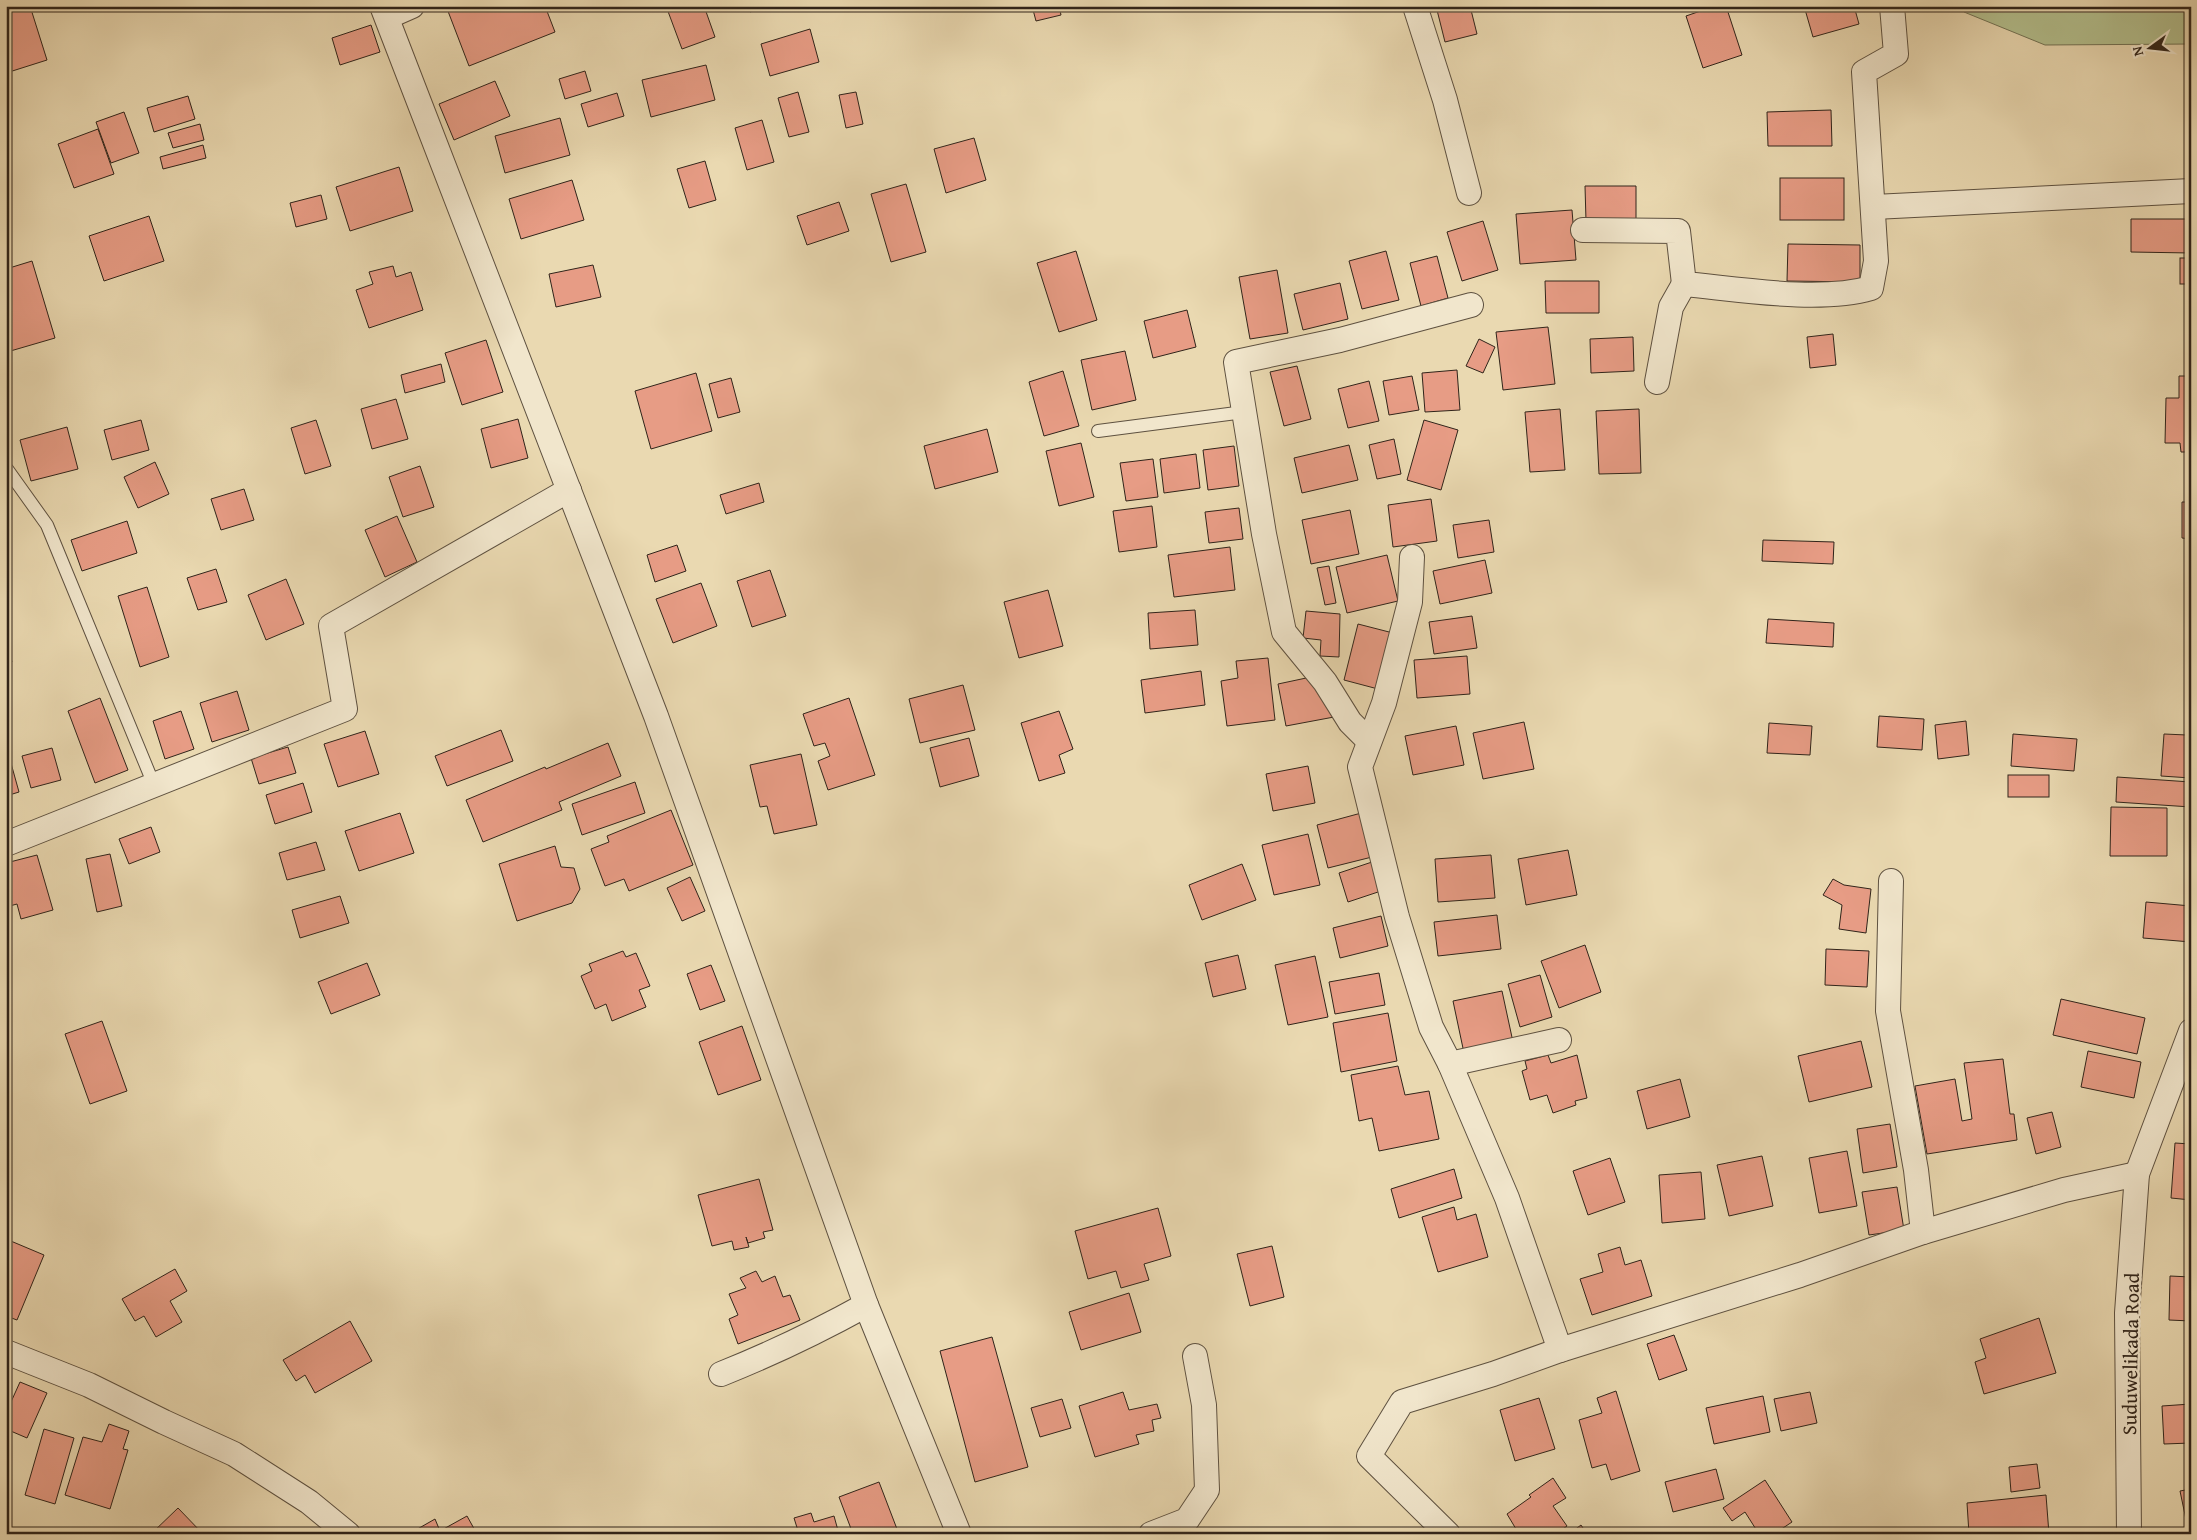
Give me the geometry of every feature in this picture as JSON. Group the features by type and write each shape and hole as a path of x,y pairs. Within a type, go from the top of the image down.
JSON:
{"street":[{"path":"412,6 384,11 656,716 866,1305 958,1534"},
{"path":"1415,6 1445,100 1470,193"},
{"path":"1684,284 1783,294 1853,293 1871,288 1876,261 1864,72 1896,54 1892,6"},
{"path":"1874,207 2191,191"},
{"path":"1583,230 1678,231 1684,284 1671,307 1657,382"},
{"path":"1369,741 1350,722 1325,682 1284,632 1264,534 1236,362 1340,340 1471,305"},
{"path":"6,844 346,709 331,626 568,490"},
{"path":"1412,557 1410,602 1384,703 1360,767 1397,917 1432,1027 1450,1064 1507,1198 1560,1350"},
{"path":"1891,880 1888,1011 1916,1170 1923,1232"},
{"name":"Suduwelikada Road","path":"2129,1534 2127,1313 2137,1174 2191,1031"},
{"path":"1450,1064 1559,1040"},
{"path":"1448,1534 1369,1456 1402,1402 1493,1374 1560,1350 1800,1275 1923,1232 2064,1190 2137,1174"},
{"path":"721,1374 761,1358 866,1305"},
{"path":"6,1352 89,1385 234,1454 309,1502 348,1534"},
{"path":"1151,1534 1187,1520 1207,1490 1204,1405 1195,1356"}],"lane":[{"path":"1098,431 1244,412"},
{"path":"7,469 47,524 154,785"}],"green space":[{"path":"1961,6 2191,6 2191,44 2045,45 1964,12"}],"building":[{"path":"6,6 30,6 47,60 6,73"},
{"path":"446,6 545,6 555,32 469,66"},
{"path":"666,6 704,6 715,37 682,49"},
{"path":"748,6 769,6 750,12"},
{"path":"1032,6 1059,6 1061,15 1036,21"},
{"path":"1425,6 1470,6 1477,34 1445,42 1437,10 1427,13"},
{"path":"1715,6 1726,6 1742,55 1703,68 1686,16"},
{"path":"1804,6 1854,6 1859,24 1813,37"},
{"path":"371,25 380,52 340,65 332,38"},
{"path":"810,29 819,62 770,76 761,44"},
{"path":"706,65 715,100 651,117 642,80"},
{"path":"585,71 591,91 565,99 559,79"},
{"path":"495,81 510,116 454,140 439,104"},
{"path":"798,92 809,132 789,137 778,98"},
{"path":"856,92 863,124 846,128 839,95"},
{"path":"617,93 624,116 588,127 581,104"},
{"path":"188,96 195,119 154,132 147,108"},
{"path":"1831,110 1832,146 1768,146 1767,112"},
{"path":"124,112 139,153 111,163 96,122"},
{"path":"560,118 570,155 505,173 495,136"},
{"path":"762,120 774,162 747,170 735,128"},
{"path":"200,124 204,140 173,148 168,133"},
{"path":"98,129 114,174 74,188 58,144"},
{"path":"974,138 986,180 946,193 934,149"},
{"path":"203,145 206,158 163,169 160,157"},
{"path":"705,161 716,200 689,208 677,169"},
{"path":"399,167 413,211 350,231 336,187"},
{"path":"1780,178 1844,178 1844,220 1780,220"},
{"path":"572,180 584,220 521,239 509,199"},
{"path":"906,184 926,252 891,262 871,194"},
{"path":"1585,186 1636,186 1636,221 1586,221"},
{"path":"321,195 327,219 296,227 290,203"},
{"path":"839,202 849,231 807,245 797,216"},
{"path":"1572,210 1576,260 1520,264 1516,214"},
{"path":"149,216 164,261 104,281 89,236"},
{"path":"2131,219 2191,219 2191,253 2131,252"},
{"path":"1483,221 1498,270 1462,281 1447,232"},
{"path":"1788,244 1860,245 1860,282 1787,281"},
{"path":"1076,251 1097,320 1059,332 1037,263"},
{"path":"1386,251 1399,300 1362,309 1349,261"},
{"path":"1437,256 1448,298 1421,306 1410,263"},
{"path":"2180,258 2191,258 2191,284 2180,284"},
{"path":"32,261 55,338 7,352 6,269"},
{"path":"593,265 601,297 556,307 549,274"},
{"path":"393,266 396,277 411,272 423,310 369,328 356,290 373,284 369,272"},
{"path":"1277,270 1288,333 1250,339 1239,277"},
{"path":"1545,281 1599,281 1599,313 1546,313"},
{"path":"1340,283 1348,319 1303,330 1294,294"},
{"path":"1187,310 1196,347 1153,358 1144,321"},
{"path":"1548,327 1555,384 1503,390 1496,332"},
{"path":"1833,334 1836,365 1810,368 1807,337"},
{"path":"1633,337 1634,371 1591,373 1590,339"},
{"path":"2188,338 2191,338 2191,371 2188,371"},
{"path":"1479,339 1495,347 1483,373 1466,366"},
{"path":"486,340 503,392 462,405 445,353"},
{"path":"1125,351 1136,400 1092,410 1081,360"},
{"path":"441,364 445,382 405,393 401,375"},
{"path":"1297,366 1311,419 1284,426 1270,372"},
{"path":"1457,370 1460,410 1425,412 1422,373"},
{"path":"1063,371 1079,426 1044,436 1029,382"},
{"path":"696,373 712,431 651,449 635,391"},
{"path":"1412,376 1419,410 1389,415 1383,381"},
{"path":"2179,376 2191,376 2191,452 2181,452 2180,443 2165,443 2166,398 2179,398"},
{"path":"731,378 740,412 718,418 709,384"},
{"path":"1369,381 1379,421 1348,428 1338,389"},
{"path":"396,399 408,439 372,449 361,409"},
{"path":"1560,409 1565,470 1530,472 1525,412"},
{"path":"1639,409 1641,473 1599,474 1596,411"},
{"path":"518,419 528,458 491,468 481,429"},
{"path":"141,420 149,450 112,460 104,430"},
{"path":"316,420 331,466 305,474 291,428"},
{"path":"1424,420 1458,430 1441,490 1407,480"},
{"path":"67,427 78,469 31,481 20,440"},
{"path":"987,429 998,472 935,489 924,446"},
{"path":"1394,439 1401,474 1377,479 1369,445"},
{"path":"1081,443 1094,497 1059,506 1046,451"},
{"path":"1349,445 1358,480 1302,493 1294,458"},
{"path":"1234,446 1239,486 1208,490 1203,450"},
{"path":"1196,454 1200,488 1164,493 1160,459"},
{"path":"1153,459 1158,497 1126,501 1120,463"},
{"path":"155,462 169,494 138,508 124,477"},
{"path":"420,466 434,507 403,517 389,477"},
{"path":"759,483 764,502 726,514 720,495"},
{"path":"244,489 254,520 221,530 211,499"},
{"path":"1431,499 1437,541 1393,547 1388,505"},
{"path":"2182,502 2191,502 2191,539 2182,538"},
{"path":"1152,506 1157,547 1119,552 1113,511"},
{"path":"1239,508 1243,539 1209,543 1205,512"},
{"path":"1350,510 1359,554 1311,564 1302,520"},
{"path":"397,516 417,562 385,577 365,530"},
{"path":"1489,520 1494,552 1458,558 1453,525"},
{"path":"127,521 137,553 82,571 71,540"},
{"path":"1763,540 1834,542 1833,564 1762,561"},
{"path":"677,545 686,571 655,582 647,555"},
{"path":"1230,547 1235,590 1174,597 1168,555"},
{"path":"1387,555 1398,601 1347,613 1336,567"},
{"path":"1485,560 1492,593 1440,604 1433,571"},
{"path":"1329,566 1336,603 1325,605 1317,568"},
{"path":"216,569 227,602 198,610 187,578"},
{"path":"770,570 786,616 752,627 737,581"},
{"path":"286,579 304,624 266,640 248,595"},
{"path":"701,583 717,626 673,643 656,599"},
{"path":"147,587 169,657 140,667 118,596"},
{"path":"1048,590 1063,646 1019,658 1004,602"},
{"path":"1195,610 1198,645 1150,649 1148,613"},
{"path":"1306,611 1340,614 1339,657 1320,656 1321,640 1303,638"},
{"path":"1472,616 1477,648 1434,654 1429,622"},
{"path":"1768,619 1834,623 1833,647 1766,643"},
{"path":"1358,624 1393,633 1378,689 1344,680"},
{"path":"6,640 12,662 6,663"},
{"path":"1467,656 1470,694 1417,698 1414,660"},
{"path":"1268,658 1275,720 1227,726 1221,681 1238,678 1236,661"},
{"path":"1201,671 1205,705 1145,713 1141,680"},
{"path":"1325,674 1334,717 1286,726 1278,684"},
{"path":"963,685 975,730 920,743 909,699"},
{"path":"237,691 249,730 212,742 200,703"},
{"path":"100,698 128,770 95,783 68,711"},
{"path":"849,698 875,775 828,790 818,761 830,756 825,743 814,746 803,714"},
{"path":"181,711 194,749 165,759 153,721"},
{"path":"1059,711 1073,749 1059,755 1065,773 1039,781 1021,723"},
{"path":"1879,716 1924,719 1922,750 1877,747"},
{"path":"1966,721 1969,755 1938,759 1935,725"},
{"path":"1524,722 1534,769 1483,779 1473,733"},
{"path":"1769,723 1812,726 1810,755 1767,753"},
{"path":"1456,726 1464,765 1413,775 1405,736"},
{"path":"501,730 513,761 447,786 435,756"},
{"path":"365,731 379,774 338,787 324,744"},
{"path":"2013,734 2077,739 2074,771 2011,766"},
{"path":"2164,734 2187,735 2186,757 2191,758 2191,778 2161,776"},
{"path":"969,738 979,776 940,787 930,748"},
{"path":"608,743 621,776 559,802 562,810 483,842 466,800"},
{"path":"288,747 296,773 259,784 251,758"},
{"path":"52,748 61,780 31,788 22,756"},
{"path":"801,754 817,825 774,834 767,806 760,807 750,765"},
{"path":"9,756 19,792 6,796 6,757"},
{"path":"1308,766 1315,803 1273,811 1266,774"},
{"path":"2008,775 2049,775 2049,797 2008,797"},
{"path":"2117,777 2191,782 2191,807 2116,802"},
{"path":"635,782 645,813 582,835 572,804"},
{"path":"303,783 312,812 275,824 266,795"},
{"path":"2111,807 2167,808 2167,856 2110,856"},
{"path":"671,810 693,865 629,891 624,879 605,886 591,849 609,842 607,836"},
{"path":"1365,812 1376,856 1328,868 1317,825"},
{"path":"400,813 414,853 359,871 345,831"},
{"path":"151,827 160,852 129,864 119,839"},
{"path":"1308,834 1320,885 1274,895 1262,845"},
{"path":"316,842 325,870 287,880 279,853"},
{"path":"555,846 561,867 574,868 580,889 572,903 517,921 499,864"},
{"path":"1568,850 1577,895 1526,905 1518,859"},
{"path":"110,854 122,906 97,912 86,859"},
{"path":"37,855 53,910 21,919 17,904 6,907 6,863"},
{"path":"1491,855 1495,898 1438,902 1435,859"},
{"path":"1372,862 1381,891 1348,902 1339,873"},
{"path":"1242,864 1256,900 1202,920 1189,885"},
{"path":"690,877 705,911 682,921 667,888"},
{"path":"1833,879 1844,885 1871,889 1866,933 1839,929 1842,905 1823,895"},
{"path":"340,896 349,923 300,938 292,910"},
{"path":"2146,902 2191,906 2191,942 2143,938"},
{"path":"1497,915 1501,949 1438,956 1434,922"},
{"path":"1381,916 1388,946 1340,958 1333,928"},
{"path":"1585,945 1601,992 1559,1008 1541,961"},
{"path":"1826,949 1869,951 1867,987 1825,985"},
{"path":"623,951 626,957 636,953 650,986 639,990 646,1007 612,1021 606,1004 595,1009 581,976 592,971 589,964"},
{"path":"1238,955 1246,989 1213,997 1205,963"},
{"path":"1315,956 1328,1017 1288,1025 1275,965"},
{"path":"367,963 380,995 331,1014 318,982"},
{"path":"711,965 725,1001 700,1010 687,974"},
{"path":"1379,973 1385,1005 1335,1014 1329,982"},
{"path":"1540,975 1552,1017 1520,1027 1508,984"},
{"path":"1502,991 1513,1042 1464,1053 1453,1001"},
{"path":"2061,999 2145,1018 2137,1054 2053,1035"},
{"path":"1388,1013 1397,1061 1341,1072 1333,1023"},
{"path":"102,1021 127,1091 90,1104 65,1034"},
{"path":"742,1026 761,1080 718,1095 699,1042"},
{"path":"1861,1041 1872,1087 1809,1102 1798,1056"},
{"path":"2088,1051 2141,1062 2134,1098 2081,1087"},
{"path":"1548,1055 1551,1063 1577,1055 1587,1098 1575,1101 1576,1105 1553,1113 1547,1095 1530,1100 1522,1071 1527,1069 1525,1061"},
{"path":"2003,1059 2010,1114 2014,1114 2017,1140 1927,1154 1915,1086 1955,1079 1962,1121 1972,1119 1964,1063"},
{"path":"1398,1066 1405,1095 1429,1091 1439,1139 1379,1151 1372,1118 1359,1121 1351,1075"},
{"path":"1680,1079 1690,1117 1647,1129 1637,1091"},
{"path":"2052,1112 2061,1147 2036,1154 2027,1118"},
{"path":"1890,1124 1897,1167 1863,1173 1857,1129"},
{"path":"2175,1143 2191,1144 2191,1200 2171,1198"},
{"path":"1847,1151 1857,1206 1819,1213 1809,1158"},
{"path":"1762,1156 1773,1206 1729,1216 1717,1165"},
{"path":"1610,1158 1625,1202 1588,1215 1573,1171"},
{"path":"1454,1169 1462,1198 1399,1218 1391,1189"},
{"path":"1701,1172 1705,1219 1662,1223 1659,1175"},
{"path":"759,1179 773,1230 763,1232 765,1238 748,1243 746,1237 749,1247 734,1250 732,1241 712,1246 698,1195"},
{"path":"1897,1187 1904,1230 1869,1235 1862,1192"},
{"path":"1454,1207 1457,1220 1476,1214 1488,1257 1438,1272 1422,1217"},
{"path":"1158,1208 1171,1256 1144,1264 1149,1280 1121,1288 1116,1271 1088,1279 1075,1231"},
{"path":"6,1239 44,1255 17,1320 6,1316"},
{"path":"1272,1246 1284,1297 1250,1306 1237,1254"},
{"path":"1620,1247 1625,1265 1641,1260 1652,1296 1592,1315 1580,1279 1603,1272 1598,1254"},
{"path":"175,1269 187,1291 170,1301 182,1322 156,1337 144,1316 135,1321 122,1299"},
{"path":"756,1271 762,1282 775,1276 783,1297 790,1295 800,1320 738,1344 729,1319 738,1315 729,1294 746,1288 740,1278"},
{"path":"2170,1276 2191,1277 2191,1321 2169,1320"},
{"path":"1129,1293 1141,1332 1081,1350 1069,1312"},
{"path":"2039,1318 2056,1373 1984,1394 1975,1362 1986,1358 1980,1339"},
{"path":"350,1321 372,1361 315,1393 305,1375 296,1381 283,1360"},
{"path":"1674,1335 1687,1370 1659,1380 1647,1344"},
{"path":"992,1337 1028,1467 975,1482 940,1351"},
{"path":"6,1367 12,1369 6,1384"},
{"path":"20,1382 47,1393 27,1438 6,1429 6,1413"},
{"path":"1616,1391 1640,1471 1611,1480 1606,1464 1592,1468 1579,1420 1602,1413 1597,1398"},
{"path":"1123,1392 1129,1410 1157,1404 1161,1418 1152,1420 1154,1431 1136,1435 1139,1444 1095,1457 1079,1406"},
{"path":"1810,1392 1817,1423 1781,1431 1774,1399"},
{"path":"1763,1396 1770,1432 1714,1444 1706,1408"},
{"path":"1539,1398 1555,1449 1515,1461 1500,1410"},
{"path":"1062,1399 1071,1428 1040,1437 1031,1408"},
{"path":"2191,1404 2191,1443 2164,1444 2162,1406"},
{"path":"109,1424 129,1431 123,1449 128,1450 110,1509 65,1495 83,1437 102,1442"},
{"path":"44,1429 74,1438 55,1504 25,1495"},
{"path":"2037,1464 2040,1488 2011,1492 2009,1467"},
{"path":"1716,1469 1724,1499 1673,1512 1665,1482"},
{"path":"1553,1478 1566,1498 1553,1506 1567,1526 1556,1534 1519,1534 1507,1514"},
{"path":"1765,1480 1792,1522 1774,1534 1759,1534 1745,1512 1732,1521 1723,1508"},
{"path":"879,1482 897,1529 885,1534 853,1534 839,1497"},
{"path":"2191,1489 2191,1534 2189,1534 2180,1491"},
{"path":"2046,1495 2049,1534 1969,1534 1967,1503"},
{"path":"178,1508 203,1534 151,1534"},
{"path":"811,1513 814,1522 834,1516 839,1534 799,1534 794,1518"},
{"path":"467,1516 477,1534 416,1534 414,1531 435,1519 440,1531"},
{"path":"1581,1525 1587,1534 1569,1534"}]}
